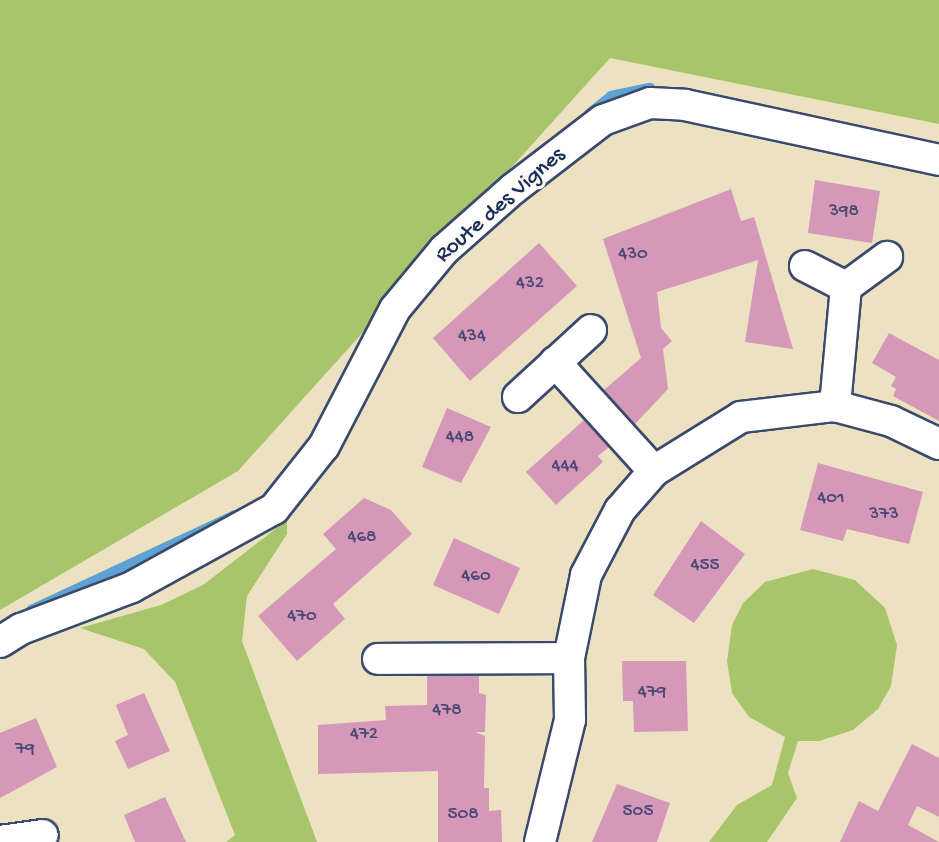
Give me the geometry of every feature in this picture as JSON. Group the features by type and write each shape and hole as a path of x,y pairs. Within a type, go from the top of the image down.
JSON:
{"street":[{"name":"Route des Vignes","path":"0,642 21,629 132,587 274,509 324,446 395,309 444,250 513,189 603,120 650,103 685,105 939,160"},
{"path":"835,406 846,287 887,257"},
{"path":"805,265 846,287"},
{"path":"518,397 591,330"},
{"path":"555,362 654,471"},
{"path":"540,842 570,720 569,658 586,575 620,510 654,471 741,417 835,406 891,421 939,444"},
{"path":"378,659 569,658"},
{"path":"0,841 43,835"}],"green space":[{"path":"0,0 939,0 939,124 610,58 238,471 0,610"},
{"path":"287,520 287,534 247,596 242,641 317,842 226,842 235,835 175,682 144,649 80,628 161,605 203,585"},
{"path":"813,569 855,580 885,608 897,645 891,686 878,709 853,730 819,741 798,741 788,773 797,798 767,842 709,842 737,805 772,785 785,737 749,717 732,693 727,661 732,625 743,603 765,582"}],"building":[{"path":"815,180 880,191 872,243 808,233"},
{"path":"731,189 741,221 754,217 793,349 745,342 758,260 657,292 661,328 672,341 663,349 668,389 635,424 604,390 641,358 603,239"},
{"path":"539,243 577,286 470,381 433,338"},
{"path":"889,333 939,360 939,421 893,396 896,389 891,386 896,377 872,363"},
{"path":"447,408 491,427 461,483 422,467"},
{"path":"584,420 609,447 598,456 603,462 556,505 526,472"},
{"path":"818,463 923,492 909,544 847,529 843,541 800,530"},
{"path":"364,498 391,510 412,534 333,604 345,619 297,661 258,616 336,549 323,534"},
{"path":"701,521 745,554 694,623 653,595"},
{"path":"454,538 520,568 499,614 433,585"},
{"path":"622,661 686,661 688,731 634,732 633,701 623,701"},
{"path":"427,676 479,676 479,693 486,695 485,732 475,732 485,736 484,788 489,788 489,811 501,810 502,842 438,842 438,771 318,774 318,725 386,720 385,706 427,705"},
{"path":"144,693 170,751 128,769 115,741 128,735 116,705"},
{"path":"36,718 57,767 0,798 0,733"},
{"path":"912,744 939,758 939,817 917,806 908,825 939,842 840,842 859,801 878,811"},
{"path":"617,784 670,803 657,842 592,842"},
{"path":"165,797 186,842 135,842 124,815"}],"waterway":[{"path":"589,114 611,96 650,88"},
{"path":"31,610 235,515"}]}
